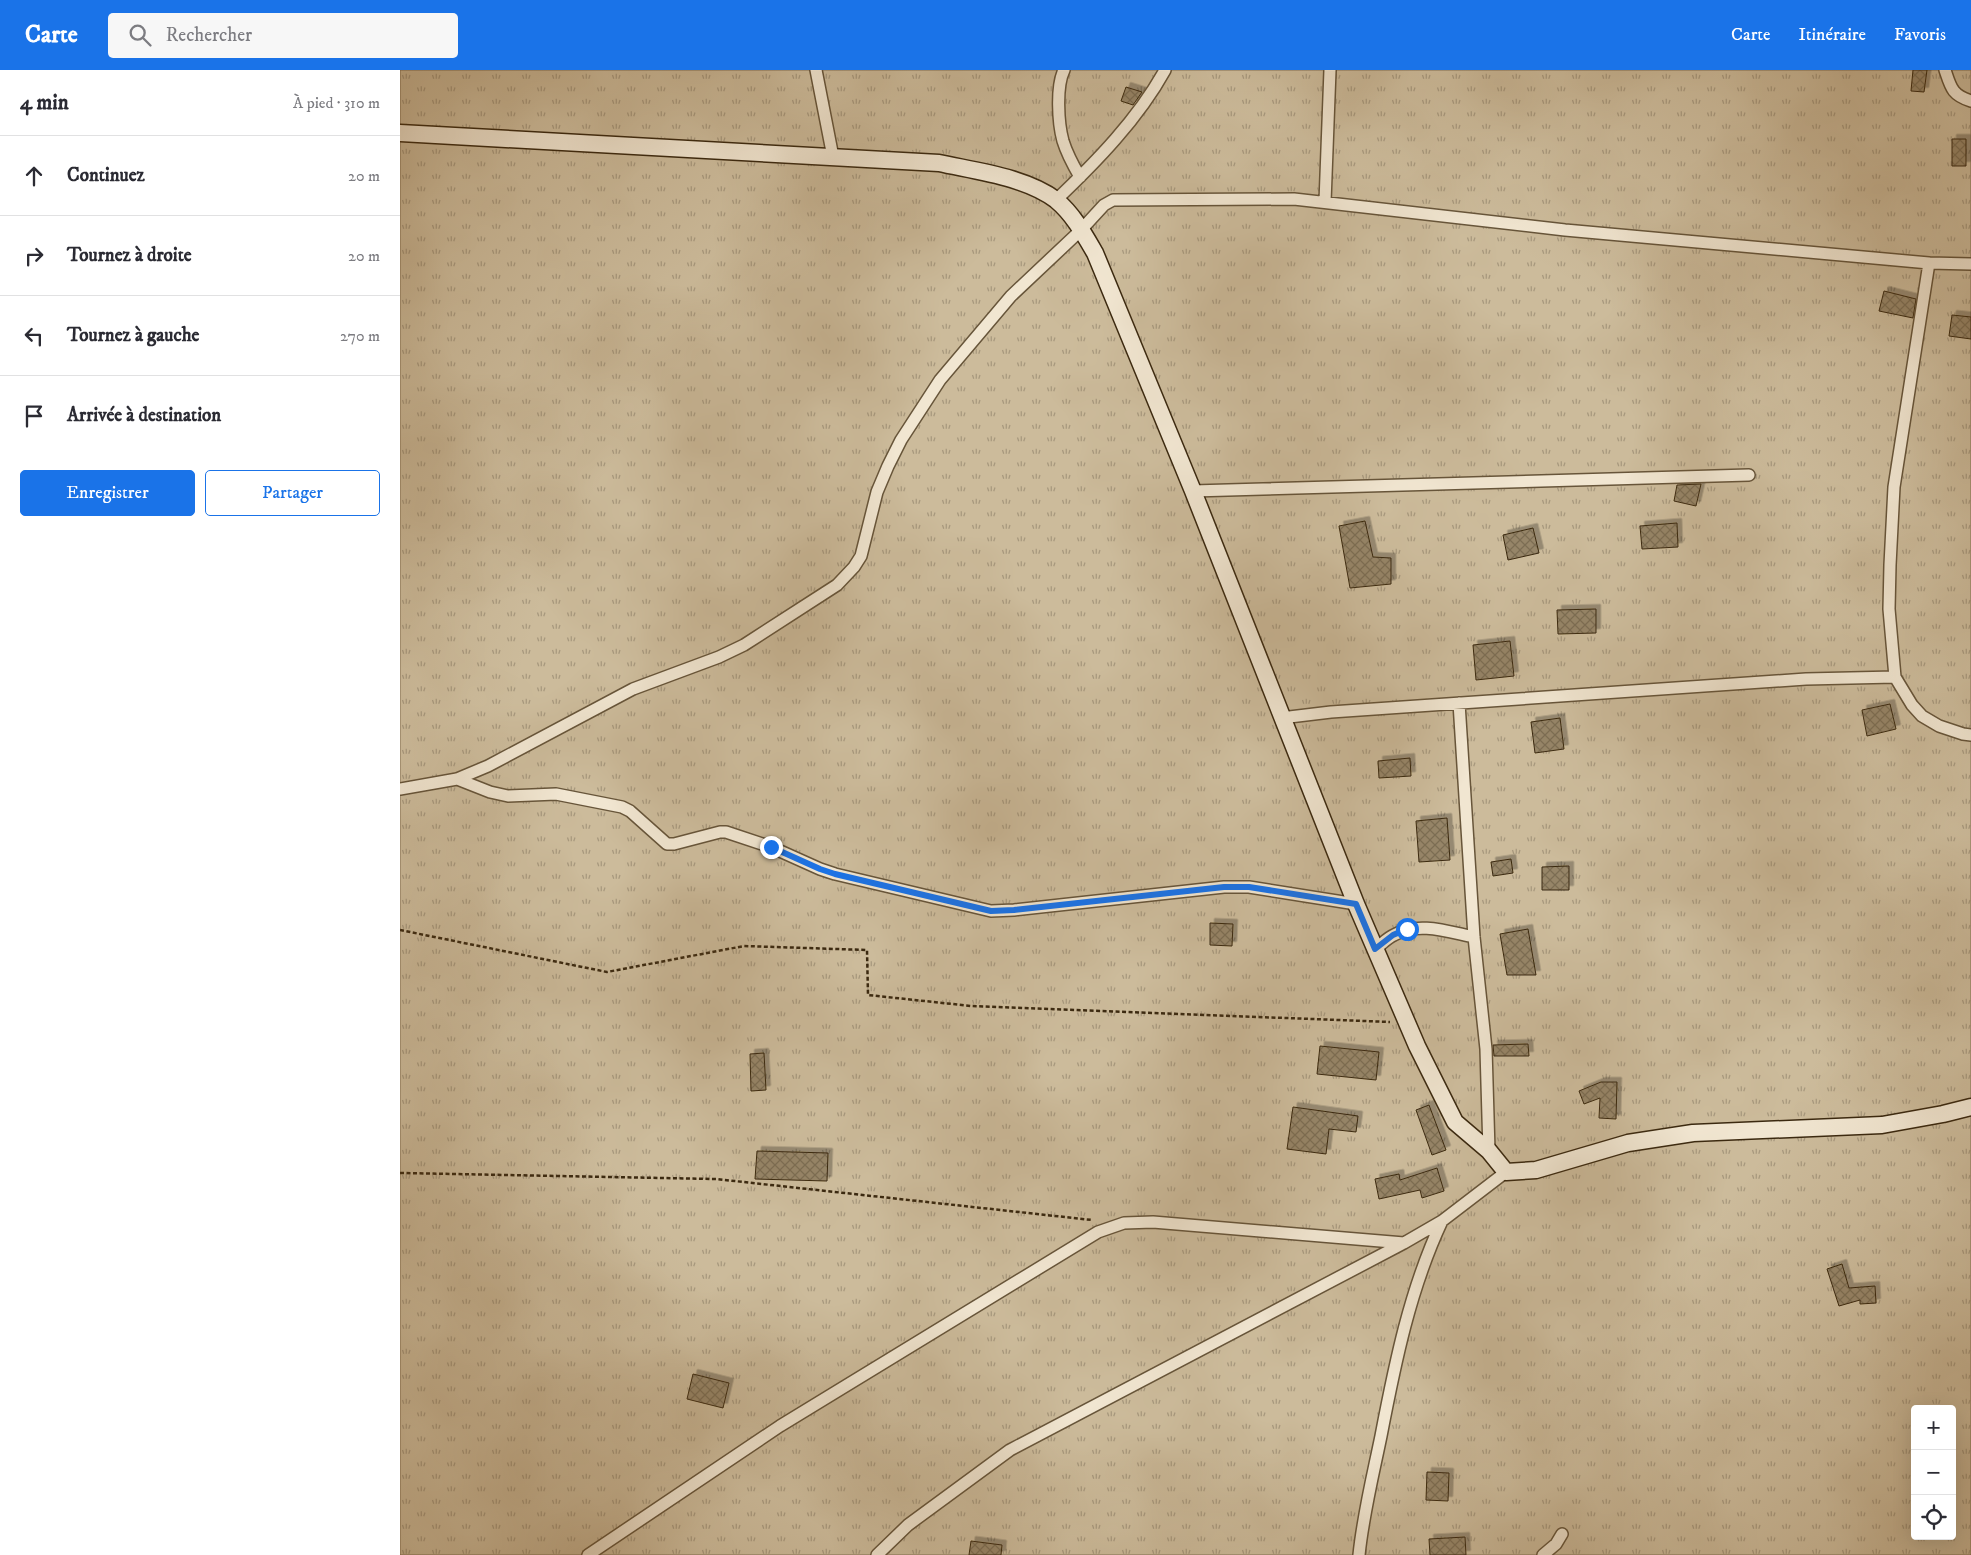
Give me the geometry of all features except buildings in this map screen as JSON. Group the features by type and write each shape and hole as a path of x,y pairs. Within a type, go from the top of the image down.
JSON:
{"street":[{"path":"816,70 833,157"},
{"path":"1064,70 1058,90 1062,139 1069,158 1080,177"},
{"path":"1056,200 1080,177 1136,113 1156,87 1166,70"},
{"path":"1325,202 1330,70"},
{"path":"1945,70 1954,93 1960,98 1971,101"},
{"path":"400,133 939,163 1013,180 1056,200 1068,212 1095,253 1356,904 1407,1023 1455,1122 1489,1152 1506,1172"},
{"path":"400,789 457,778 488,766 633,689 719,657 744,645 846,577 861,556 877,492 888,466 901,440 940,380 1011,296 1081,230 1104,205 1113,200 1294,199 1566,230 1929,263 1971,264"},
{"path":"1929,263 1894,487 1889,609 1895,677 1912,705 1922,716 1939,726 1971,735"},
{"path":"1192,491 1749,475"},
{"path":"1281,718 1331,712 1806,679 1895,677"},
{"path":"1459,703 1474,937 1486,1049 1489,1152"},
{"path":"457,778 490,792 508,796 556,794 622,807 630,811 667,844 726,832 771,847 835,874 991,911 1224,887 1249,887 1356,904"},
{"path":"1375,949 1393,935 1407,929 1421,927 1474,937"},
{"path":"878,1555 908,1525 1010,1450 1404,1243 1442,1221 1506,1172 1536,1170 1628,1143 1693,1134 1882,1125 1943,1114 1971,1106"},
{"path":"1359,1555 1362,1528 1391,1385 1410,1308 1431,1246 1442,1221"},
{"path":"588,1555 773,1431 1098,1232 1124,1223 1153,1222 1404,1243"},
{"path":"1543,1555 1556,1544 1562,1534"}],"path":[{"path":"400,930 606,972 744,946 867,950 868,995 971,1006 1407,1023"},
{"path":"400,1172 716,1179 1094,1220"}],"green space":[{"path":"400,70 1971,70 1971,1555 400,1555"}],"route":[{"path":"771,847 835,874 991,911 1224,887 1249,887 1356,904 1375,949 1393,935 1407,929"}]}
